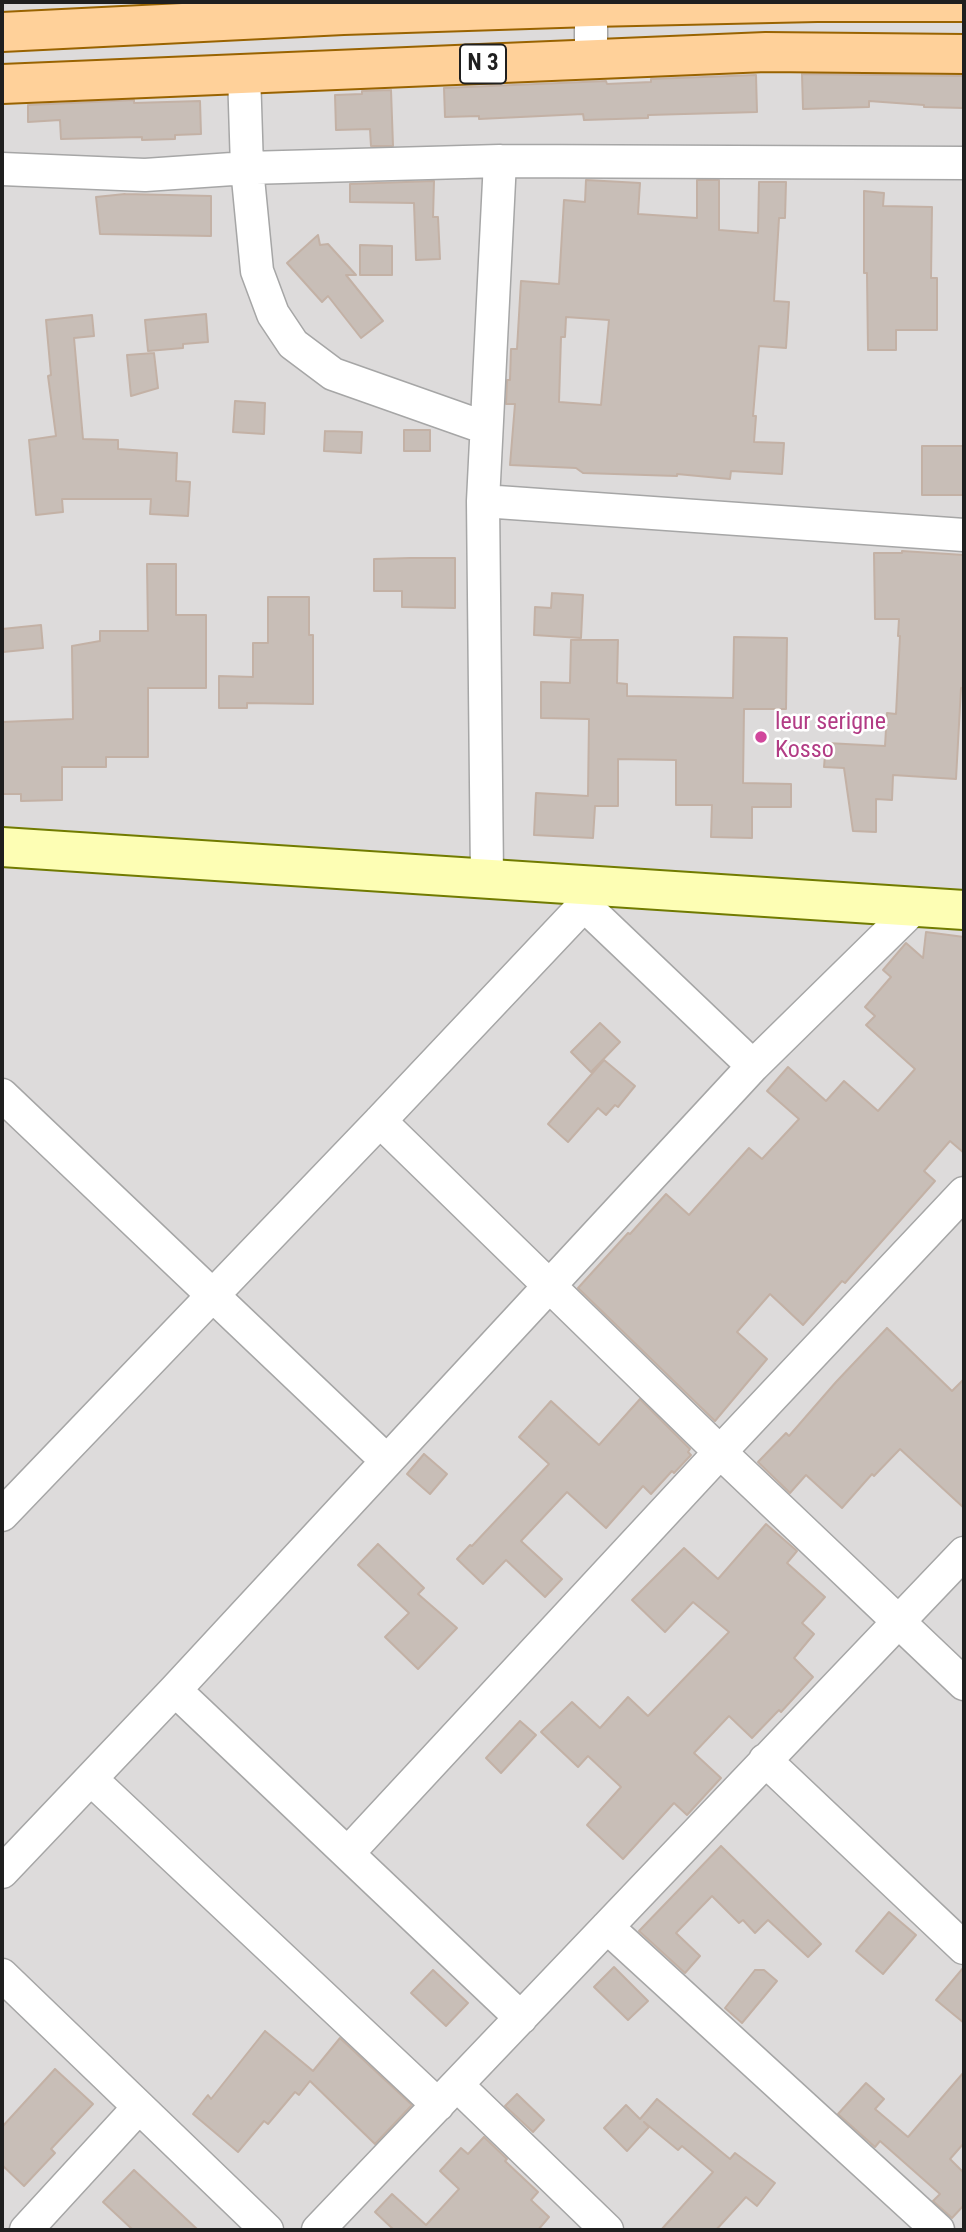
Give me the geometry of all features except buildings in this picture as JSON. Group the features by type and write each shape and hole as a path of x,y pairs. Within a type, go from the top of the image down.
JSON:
{"main road":[{"name":"N 3","path":"2,32 139,13 342,8 964,2"},
{"name":"N 3","path":"2,85 766,52 964,54"}],"street":[{"path":"591,5 591,59"},
{"path":"244,73 247,167 257,271 273,314 293,344 333,374 486,428"},
{"path":"487,877 483,501 500,161"},
{"path":"2,169 145,175 247,167 500,161 964,163"},
{"path":"483,501 964,535"},
{"path":"2,847 487,877 591,895 964,910"},
{"path":"591,895 753,1066"},
{"path":"2,1516 380,1121 591,895"},
{"path":"2,1872 175,1690 753,1066 914,908"},
{"path":"7,1110 212,1296 387,1461"},
{"path":"380,1121 720,1452 964,1684"},
{"path":"348,1853 964,1193"},
{"path":"318,2230 964,1552"},
{"path":"175,1690 521,2018"},
{"path":"765,1760 964,1948"},
{"path":"91,1779 447,2095 607,2230"},
{"path":"607,1927 938,2230"},
{"path":"2,1975 267,2230"},
{"path":"26,2230 139,2107"}],"shaded area":[{"path":"2,2 964,2 964,2230 2,2230"}],"place":[{"name":"leur serigne Kosso","path":"761,737"}]}
